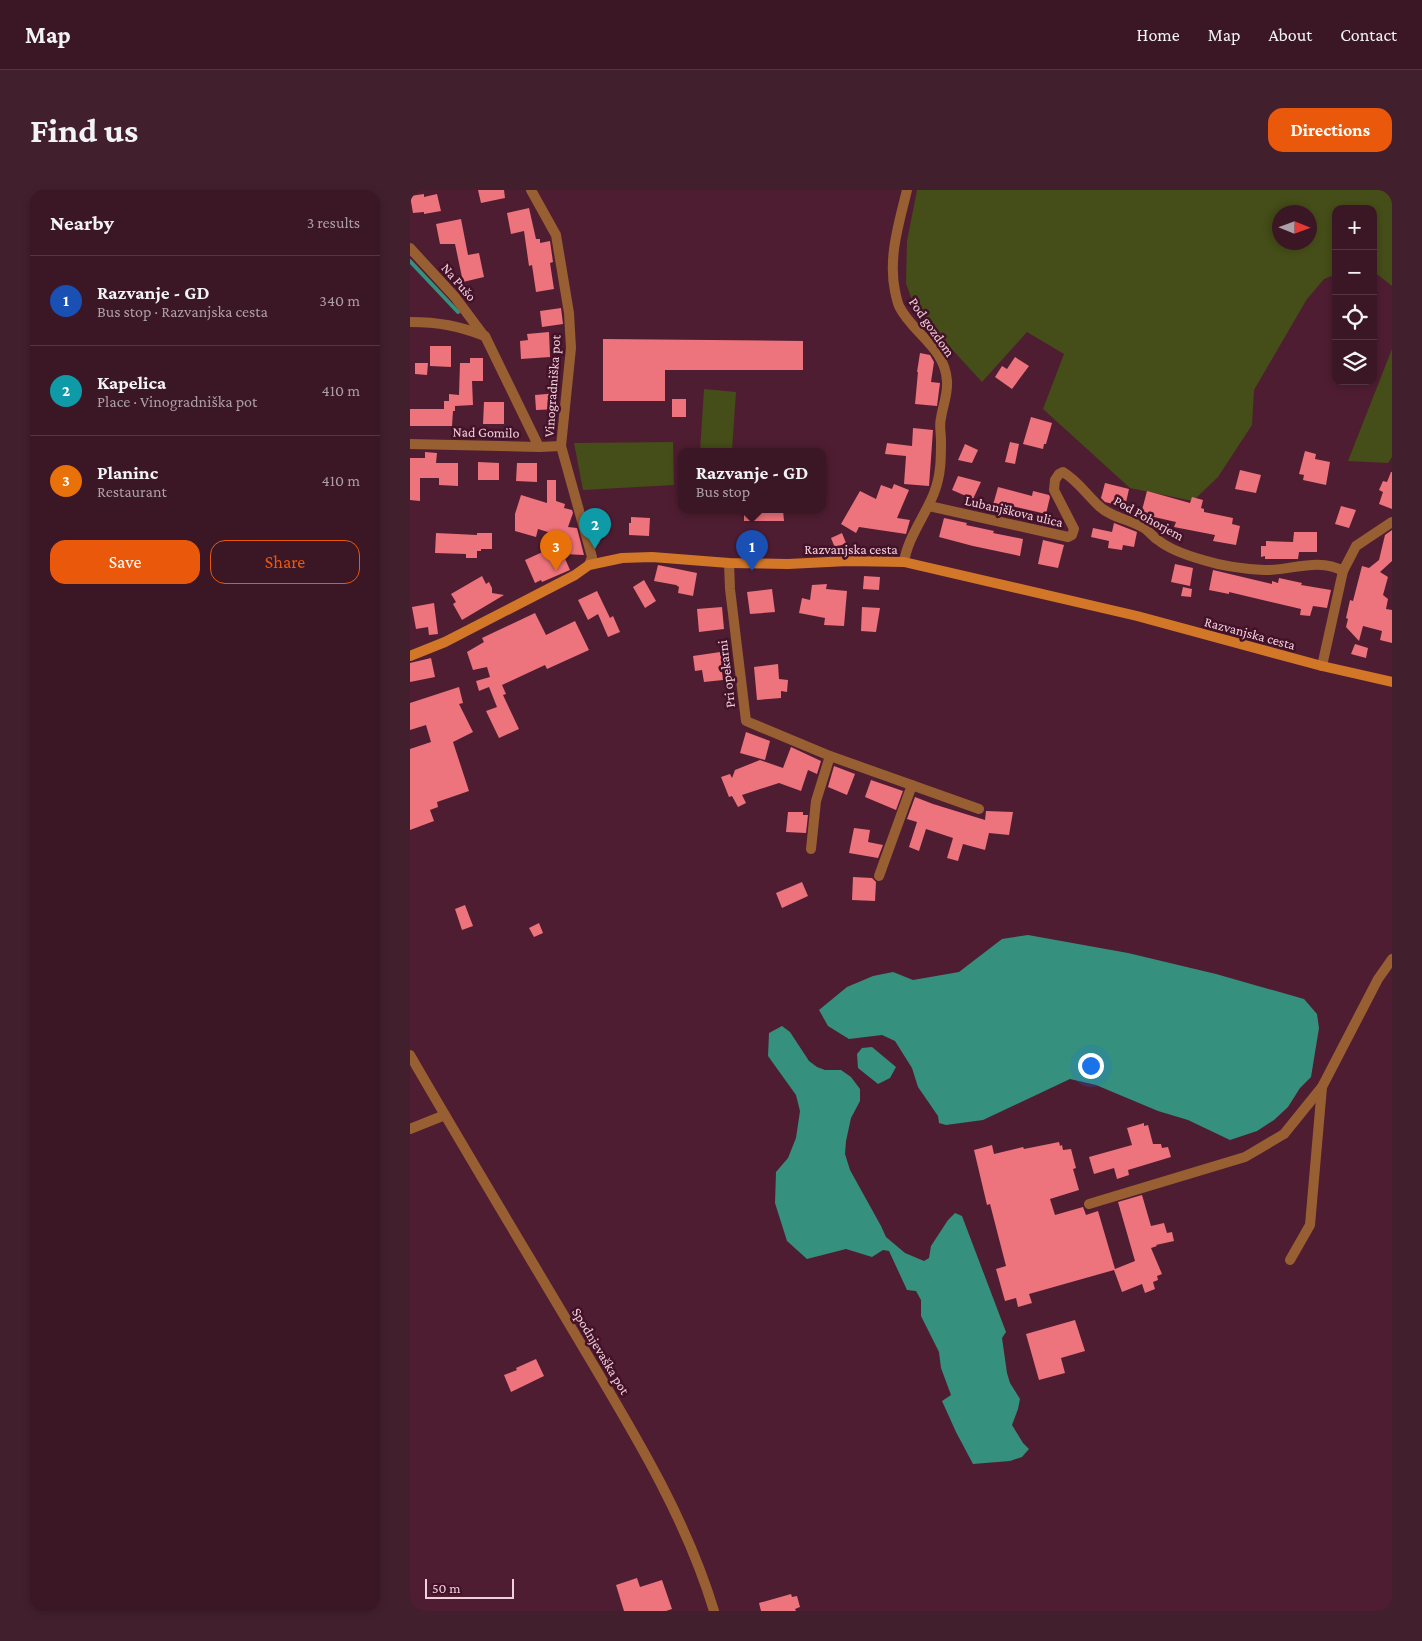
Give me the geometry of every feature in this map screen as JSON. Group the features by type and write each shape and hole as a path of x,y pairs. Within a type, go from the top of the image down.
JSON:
{"street":[{"name":"Vinogradniška pot","path":"531,190 556,235 570,313 571,348 562,446 590,561"},
{"name":"Pod gozdom","path":"904,562 915,530 929,506 940,474 940,419 946,399 947,381 942,359 931,344 912,325 898,305 892,277 894,249 907,190"},
{"name":"Na Pušo","path":"410,248 455,297 485,336 538,447"},
{"path":"410,322 432,322 461,327 485,336"},
{"name":"Nad Gomilo","path":"410,444 562,446"},
{"name":"Pod Pohorjem","path":"1054,490 1058,474 1063,472 1073,478 1099,506 1112,516 1143,528 1159,541 1189,556 1205,561 1266,570 1315,565 1334,566 1343,571"},
{"name":"Lubanjškova ulica","path":"929,506 1068,537 1072,535 1074,529 1054,490"},
{"path":"1322,666 1343,571 1356,546 1392,522"},
{"name":"Razvanjska cesta","path":"410,656 452,638 575,575 590,561 652,556 729,563 904,562 1137,616 1322,666 1392,682"},
{"name":"Pri opekarni","path":"729,563 730,589 746,721 830,756 979,809"},
{"path":"811,849 816,801 830,756"},
{"path":"879,876 912,785"},
{"path":"1089,1204 1244,1157 1284,1134 1322,1087 1378,979 1392,959"},
{"name":"Spodnjevaška pot","path":"410,1055 640,1443 680,1522 708,1590 714,1611"},
{"path":"1290,1260 1310,1225 1322,1087"},
{"path":"410,1129 445,1115"}],"shaded area":[{"path":"917,190 1392,190 1392,286 1377,274 1377,205 1332,205 1332,276 1324,279 1307,299 1254,390 1252,425 1218,477 1193,501 1130,488 1043,409 1064,354 1027,332 982,382 915,309 906,283 907,241"},
{"path":"1392,349 1392,457 1388,463 1348,461"},
{"path":"704,389 736,392 732,448 700,448"},
{"path":"673,442 674,485 583,490 574,443"},
{"path":"1028,935 1128,953 1216,974 1304,999 1317,1014 1319,1028 1311,1077 1300,1088 1288,1107 1274,1120 1257,1131 1230,1140 1188,1120 1158,1111 1096,1085 1070,1079 983,1120 946,1125 939,1123 938,1116 918,1087 912,1068 895,1041 882,1035 849,1039 828,1026 819,1010 847,987 873,976 893,972 913,980 959,972 1002,939"},
{"path":"782,1026 790,1032 809,1061 825,1070 841,1070 851,1077 860,1089 860,1101 851,1118 845,1154 850,1170 886,1237 905,1253 924,1261 929,1258 931,1246 948,1220 955,1213 962,1216 1006,1332 1002,1338 1007,1373 1010,1383 1020,1399 1012,1425 1029,1449 1022,1457 1010,1461 973,1464 942,1401 951,1395 941,1368 939,1352 921,1316 921,1300 916,1291 907,1290 889,1251 883,1250 872,1257 846,1249 807,1259 787,1241 775,1203 776,1172 788,1158 796,1138 800,1111 796,1095 768,1056 769,1033"},
{"path":"872,1047 896,1067 890,1078 878,1084 858,1068 857,1054 862,1048"}],"building":[{"path":"478,190 504,190 505,198 481,203"},
{"path":"424,194 424,197 437,194 441,211 424,214 424,212 413,213 410,196"},
{"path":"529,208 536,239 540,239 540,243 550,241 553,262 550,263 554,289 536,292 532,265 529,266 524,231 511,234 507,213"},
{"path":"461,219 468,255 479,253 484,277 463,282 455,244 440,244 436,224"},
{"path":"561,308 563,324 542,327 540,311"},
{"path":"549,332 550,357 521,359 520,341 528,340 527,334"},
{"path":"603,339 803,341 803,370 665,370 665,401 603,401"},
{"path":"430,346 451,346 451,367 430,366"},
{"path":"920,353 930,355 934,362 931,382 940,383 937,406 915,404"},
{"path":"1015,357 1029,366 1012,389 995,377 1002,366 1007,369"},
{"path":"470,358 483,358 483,381 472,381 473,405 455,406 452,426 410,426 410,409 444,409 444,401 449,401 449,394 459,395 460,363 470,363"},
{"path":"415,363 428,363 427,375 415,374"},
{"path":"558,393 558,409 536,410 535,395"},
{"path":"672,399 686,399 686,417 672,417"},
{"path":"484,402 504,402 504,424 483,424"},
{"path":"1031,417 1052,423 1043,449 1023,444"},
{"path":"913,428 933,430 929,486 904,484 906,456 885,454 887,443 912,446"},
{"path":"1010,442 1019,444 1015,464 1005,462"},
{"path":"965,444 978,450 972,463 958,460"},
{"path":"1305,451 1316,454 1315,459 1330,462 1326,485 1303,480 1304,475 1299,474"},
{"path":"425,452 437,453 436,463 458,463 458,486 439,485 439,478 420,478 420,501 410,500 410,458 425,458"},
{"path":"478,462 499,463 499,480 478,480"},
{"path":"517,463 537,463 537,482 516,481"},
{"path":"1240,470 1261,475 1256,493 1235,489"},
{"path":"1391,472 1392,509 1379,504 1383,492 1379,490 1383,481 1387,482"},
{"path":"958,476 981,482 973,499 952,490"},
{"path":"547,480 556,480 556,501 565,504 564,508 572,510 573,513 568,527 577,528 584,555 563,554 570,570 535,583 525,560 571,539 538,529 536,537 515,531 515,514 521,495 547,503"},
{"path":"1105,483 1129,489 1125,507 1105,502 1101,498"},
{"path":"894,484 909,490 897,518 910,520 906,534 859,527 856,533 841,524 860,491 876,499 881,485 892,489"},
{"path":"998,487 1032,496 1033,491 1049,495 1046,514 1012,506 1011,509 993,505"},
{"path":"1147,491 1190,503 1192,497 1203,500 1201,508 1204,509 1204,512 1233,518 1232,524 1240,526 1236,545 1213,541 1215,535 1174,527 1176,522 1141,514"},
{"path":"1341,506 1356,510 1349,528 1335,524"},
{"path":"744,513 783,513 784,521 744,521"},
{"path":"631,517 650,518 649,536 629,535"},
{"path":"944,518 994,531 993,533 1023,539 1020,556 939,537"},
{"path":"1114,523 1137,532 1134,547 1123,545 1122,550 1108,548 1109,541 1091,537 1093,528 1112,532"},
{"path":"1392,530 1392,561 1380,572 1388,577 1383,595 1388,599 1386,609 1392,610 1392,643 1380,640 1382,631 1363,626 1359,641 1346,627 1350,600 1353,601 1362,566 1369,568 1379,560 1385,535"},
{"path":"1294,532 1317,532 1317,552 1299,552 1298,559 1265,559 1265,556 1261,557 1261,546 1266,546 1266,541 1293,542"},
{"path":"436,533 477,535 477,533 492,533 492,549 477,551 477,558 466,558 466,554 435,553"},
{"path":"842,533 846,543 835,548 831,538"},
{"path":"1043,540 1064,545 1058,568 1038,564"},
{"path":"1175,564 1193,568 1190,586 1171,582"},
{"path":"658,565 697,573 693,596 678,593 679,587 676,585 654,581"},
{"path":"1213,570 1272,584 1272,581 1278,583 1279,578 1302,583 1301,585 1331,590 1327,608 1313,606 1310,616 1300,615 1301,609 1229,592 1229,594 1209,590"},
{"path":"482,576 486,584 489,582 492,593 504,595 462,620 453,604 456,602 451,594"},
{"path":"864,576 880,577 879,590 863,589"},
{"path":"644,580 656,601 645,608 633,587"},
{"path":"827,584 826,589 847,591 844,626 824,625 825,618 799,613 802,598 810,600 812,585"},
{"path":"1183,587 1192,589 1191,597 1181,596"},
{"path":"772,589 775,612 750,614 747,592"},
{"path":"597,591 610,618 613,616 620,632 608,637 598,614 588,620 578,600"},
{"path":"434,603 438,634 429,635 428,627 416,629 412,607"},
{"path":"722,607 724,629 699,632 697,609"},
{"path":"862,607 880,608 876,632 861,631"},
{"path":"535,613 546,635 575,621 589,650 547,669 545,665 502,685 506,694 503,695 519,729 499,738 486,711 497,707 489,687 479,691 476,681 490,677 487,667 473,670 467,652 484,642 482,638"},
{"path":"1355,644 1368,648 1366,658 1351,654"},
{"path":"727,651 729,662 721,663 723,680 704,682 702,670 695,671 693,656"},
{"path":"431,658 435,677 410,682 410,663"},
{"path":"778,664 779,679 788,680 787,692 781,691 781,698 757,700 754,667"},
{"path":"459,687 463,703 459,704 473,732 453,742 469,791 437,802 438,807 430,810 434,821 410,830 410,749 431,742 426,725 410,730 410,703"},
{"path":"746,732 770,741 765,760 740,753"},
{"path":"791,747 821,761 817,774 808,770 801,791 779,783 742,795 746,803 738,807 732,796 729,797 721,777 730,774 732,778 735,770 760,760 783,768"},
{"path":"834,766 855,774 847,795 828,787"},
{"path":"871,780 903,791 896,810 865,797"},
{"path":"915,797 985,820 986,811 1013,812 1009,835 989,833 985,850 963,844 958,861 947,858 953,838 926,829 919,851 909,847 917,822 907,819"},
{"path":"788,812 803,812 803,815 808,815 806,833 786,832"},
{"path":"854,828 870,830 868,842 883,845 878,858 849,853"},
{"path":"853,877 872,878 876,882 875,901 852,900"},
{"path":"802,882 808,896 782,908 776,893"},
{"path":"465,905 473,926 462,930 455,909"},
{"path":"539,923 543,933 534,937 529,928"},
{"path":"1144,1123 1144,1126 1148,1125 1153,1144 1161,1144 1162,1148 1168,1147 1171,1157 1128,1170 1129,1175 1117,1179 1114,1168 1094,1174 1089,1157 1132,1145 1127,1128"},
{"path":"1059,1142 1063,1150 1071,1149 1076,1168 1073,1169 1079,1190 1050,1199 1055,1215 1083,1207 1086,1215 1098,1211 1115,1269 1135,1261 1118,1202 1142,1195 1151,1226 1164,1223 1167,1233 1172,1232 1174,1241 1151,1248 1162,1274 1157,1276 1158,1280 1153,1282 1155,1289 1145,1293 1142,1284 1122,1292 1114,1270 1029,1294 1032,1303 1018,1307 1016,1298 1005,1301 996,1269 1006,1266 990,1204 987,1205 974,1150 992,1145 994,1154 1023,1147 1024,1149"},
{"path":"1075,1320 1085,1351 1061,1358 1065,1373 1039,1380 1026,1334"},
{"path":"536,1359 544,1376 511,1392 504,1375"},
{"path":"637,1578 640,1587 662,1580 672,1609 666,1611 624,1611 616,1585"},
{"path":"791,1594 792,1597 797,1596 800,1607 795,1609 796,1611 761,1611 759,1603"}],"waterway":[{"path":"410,261 458,312"}],"place":[{"name":"Kapelica","path":"595,549"},
{"name":"Planinc","path":"556,571"},
{"name":"Razvanje - GD","path":"752,571"}]}
